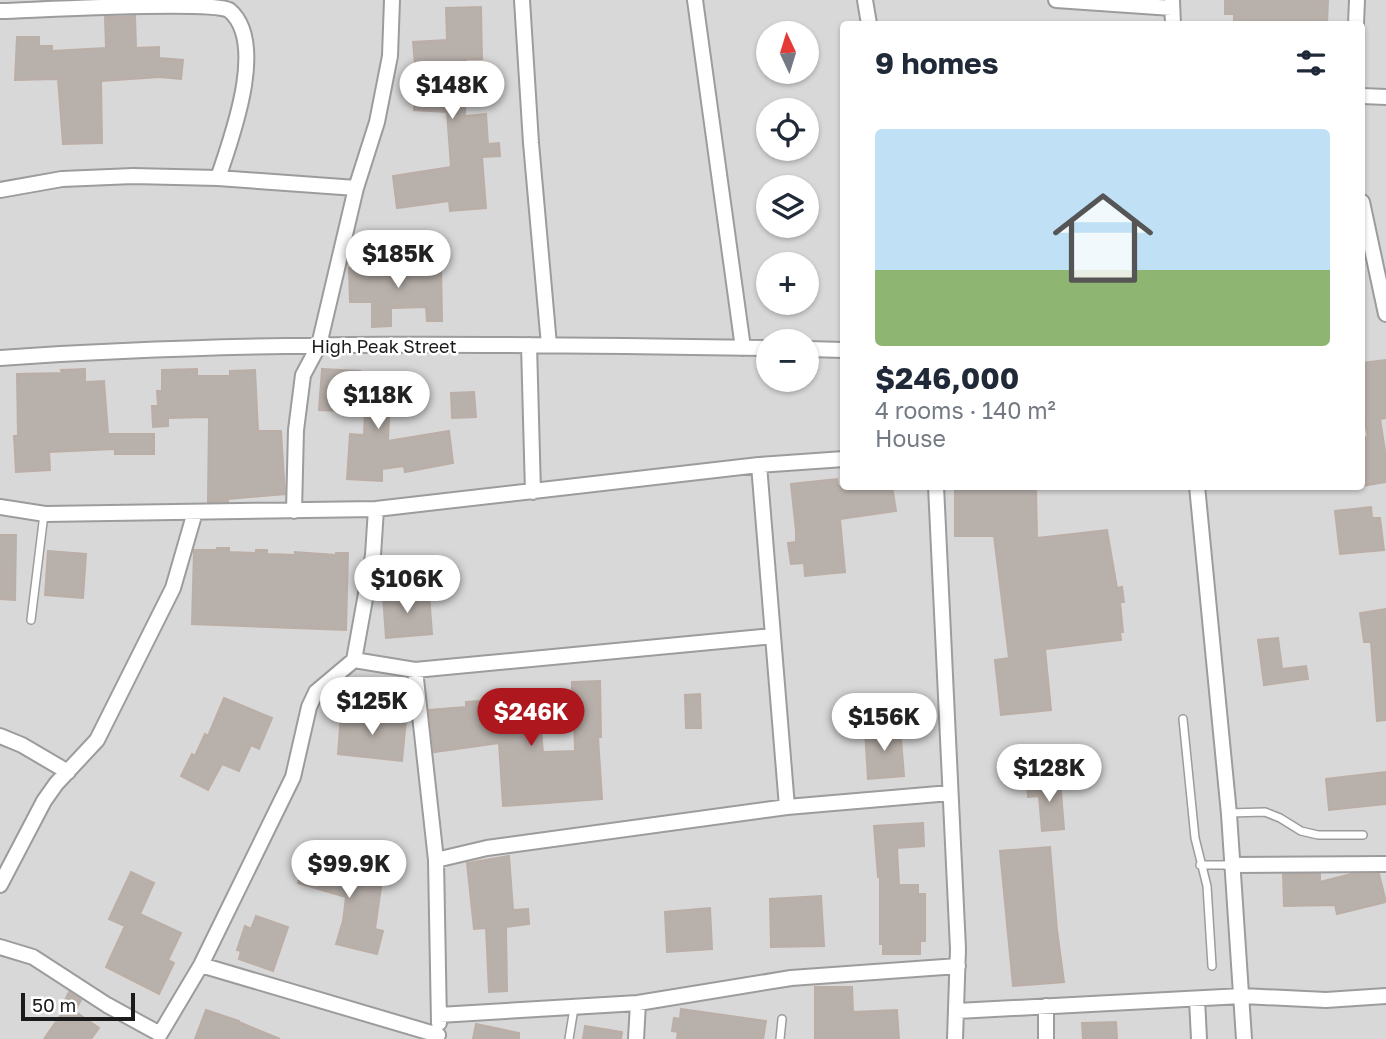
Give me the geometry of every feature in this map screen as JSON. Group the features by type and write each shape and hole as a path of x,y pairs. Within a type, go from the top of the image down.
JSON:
{"street":[{"path":"294,511 296,430 303,375 319,345 356,188 377,122 390,56 392,0"},
{"path":"522,0 532,156 549,345"},
{"path":"695,0 743,348"},
{"path":"866,0 869,21"},
{"path":"1056,0 1172,4"},
{"path":"1356,21 1357,0"},
{"path":"0,10 19,5 121,4 211,4 228,9 240,24 247,50 237,120 218,178"},
{"path":"1365,96 1386,97"},
{"path":"0,190 62,179 133,176 218,178 356,188"},
{"path":"1365,216 1386,314"},
{"name":"High Peak Street","path":"0,358 102,351 319,345 756,348"},
{"path":"529,345 533,492"},
{"path":"819,349 840,350"},
{"path":"0,506 45,513 376,509 759,465 840,459"},
{"path":"759,465 787,807"},
{"path":"936,490 958,966 955,1039"},
{"path":"1197,490 1229,814 1244,1039"},
{"path":"0,947 33,957 163,1037 293,777 309,707 316,692 354,660 369,587 376,509"},
{"path":"0,885 44,801 97,740 173,588 195,512"},
{"path":"354,660 415,670 773,636"},
{"path":"201,965 438,1037 436,860 415,670"},
{"path":"0,736 22,745 68,772"},
{"path":"436,860 487,848 787,807 950,793"},
{"path":"1231,865 1386,864"},
{"path":"439,1015 638,1003 791,978 958,966"},
{"path":"957,1011 1242,996 1326,999 1386,996"},
{"path":"1197,999 1199,1039"},
{"path":"636,1039 638,1003"},
{"path":"1046,1006 1046,1039"}],"lane":[{"path":"31,620 45,513"},
{"path":"1183,719 1195,838 1206,886 1212,966"},
{"path":"1229,814 1265,812 1308,833 1363,835"},
{"path":"1200,865 1231,865"},
{"path":"569,1039 574,1007"},
{"path":"780,1039 782,1019"}],"shaded area":[{"path":"0,0 1386,0 1386,1039 0,1039"}],"building":[{"path":"1225,0 1328,0 1327,21 1234,21 1234,14 1225,14"},
{"path":"481,7 482,59 466,59 465,116 486,114 488,144 499,143 500,156 482,157 486,208 450,211 449,201 397,208 393,176 451,167 447,112 414,110 415,86 449,86 449,62 415,65 413,42 447,40 446,8"},
{"path":"135,16 136,48 159,47 159,58 183,60 181,79 160,77 101,81 102,143 63,144 58,79 15,80 17,37 39,37 39,46 52,46 52,51 106,48 105,17"},
{"path":"441,264 442,321 427,321 426,307 391,308 391,326 372,327 372,302 350,302 349,268"},
{"path":"1386,360 1386,418 1380,419 1386,457 1386,482 1365,486 1365,438 1368,437 1365,422 1365,363"},
{"path":"85,369 85,382 104,381 108,434 154,434 154,454 115,454 115,449 49,452 50,470 16,472 14,436 18,436 17,374 62,373 61,370"},
{"path":"197,369 197,376 230,376 230,371 255,370 258,431 281,431 285,494 208,502 209,417 168,418 168,426 153,427 152,406 158,406 157,391 162,391 162,370"},
{"path":"322,369 360,371 359,390 384,391 383,396 390,396 388,441 449,431 453,463 405,472 404,466 382,469 382,481 347,479 350,434 364,435 365,412 319,410"},
{"path":"474,392 476,417 452,418 451,393"},
{"path":"837,479 840,490 893,490 896,511 840,519 845,572 805,576 804,563 791,564 788,543 796,542 796,531 791,484"},
{"path":"955,490 1036,490 1037,538 1107,530 1117,588 1122,587 1124,602 1120,602 1123,632 1120,632 1121,640 1045,649 1051,710 1001,715 995,660 1009,658 994,536 955,536"},
{"path":"1371,507 1372,518 1380,518 1384,550 1340,554 1335,511"},
{"path":"0,535 16,535 15,600 0,599"},
{"path":"229,548 229,552 256,553 256,550 267,550 267,554 348,553 346,630 192,624 194,550"},
{"path":"48,551 86,554 83,598 45,595"},
{"path":"429,593 432,634 386,638 383,596"},
{"path":"1386,609 1386,720 1377,721 1371,642 1364,642 1360,613"},
{"path":"1278,638 1282,669 1306,666 1308,679 1264,685 1258,640"},
{"path":"600,681 601,737 598,737 602,799 503,806 499,743 434,752 429,710 466,707 466,702 494,700 495,708 522,706 524,733 541,731 543,752 575,751 574,721 567,721 566,703 572,703 572,682"},
{"path":"700,694 701,728 686,728 685,695"},
{"path":"224,698 272,718 259,749 251,745 239,771 222,764 208,790 181,776 192,754 195,756 205,734 208,736"},
{"path":"928,705 929,720 908,722 907,706"},
{"path":"341,715 406,720 402,761 338,754"},
{"path":"900,727 904,776 868,779 865,730"},
{"path":"1386,772 1386,804 1329,810 1326,779"},
{"path":"1060,780 1064,829 1042,831 1039,796 1028,797 1027,783"},
{"path":"923,823 924,846 897,848 899,885 918,885 918,894 925,894 925,941 920,941 920,954 883,954 883,944 880,944 880,877 874,826"},
{"path":"1050,847 1064,982 1013,986 1000,851"},
{"path":"307,853 338,863 337,867 383,873 375,929 383,931 377,954 336,944 346,897 298,883"},
{"path":"509,856 513,910 528,909 529,924 506,927 507,991 489,992 486,928 474,929 467,863"},
{"path":"131,872 154,883 140,914 181,933 168,960 174,963 159,994 106,967 125,926 109,919"},
{"path":"1283,874 1320,874 1320,882 1351,874 1379,874 1386,902 1337,914 1335,905 1284,906"},
{"path":"821,896 824,946 771,947 770,899"},
{"path":"710,908 712,949 667,952 665,912"},
{"path":"256,916 288,927 273,971 239,959 241,951 237,950 245,926 251,929"},
{"path":"815,987 852,987 853,1012 897,1010 899,1039 815,1039"},
{"path":"69,992 81,1000 76,1009 64,1002"},
{"path":"67,1006 99,1028 91,1039 44,1039"},
{"path":"681,1009 766,1021 763,1039 677,1039 678,1032 672,1031 674,1018 680,1019"},
{"path":"206,1010 239,1021 280,1039 195,1039"},
{"path":"1116,1022 1117,1039 1083,1039 1082,1023"},
{"path":"476,1024 519,1033 519,1039 473,1039"},
{"path":"585,1026 622,1032 621,1039 583,1039"}]}
